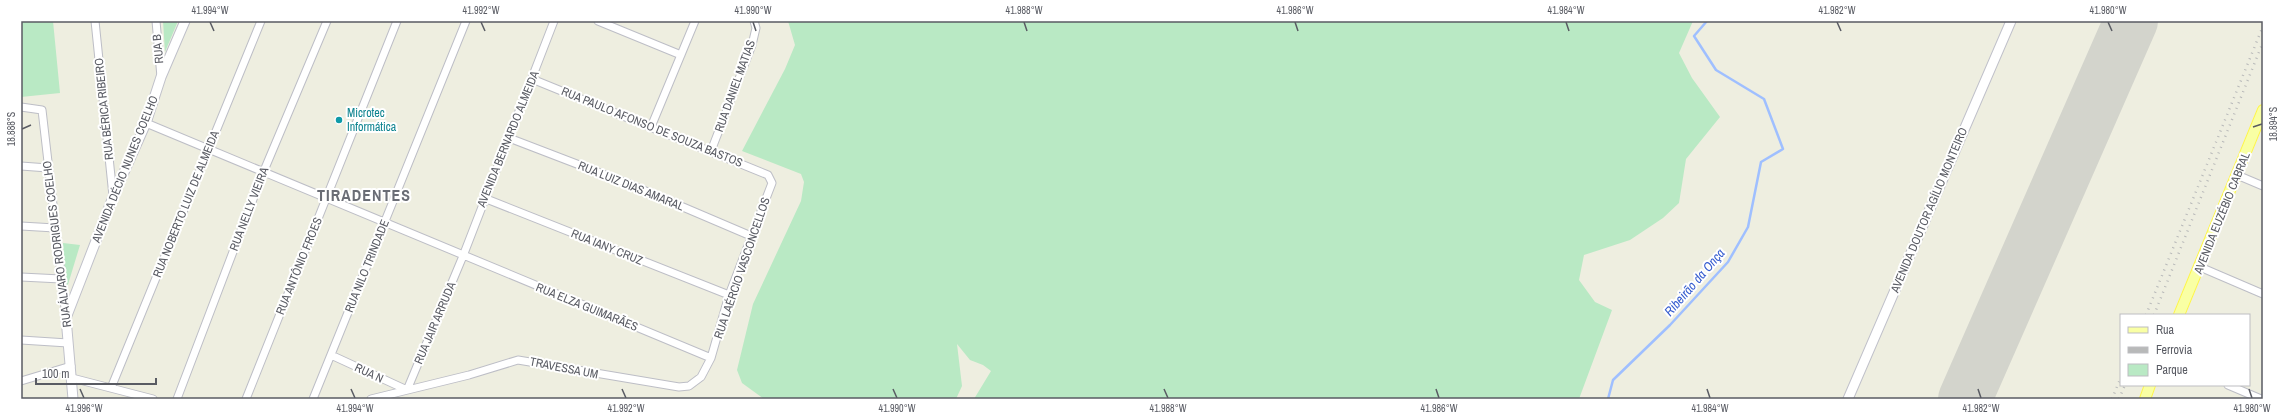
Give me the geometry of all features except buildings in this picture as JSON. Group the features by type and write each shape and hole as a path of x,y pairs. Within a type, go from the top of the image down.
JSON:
{"main road":[{"name":"AVENIDA EUZÉBIO CABRAL","path":"2180,314 2263,110"},
{"path":"2145,399 2150,386"}],"street":[{"name":"RUA BÉRICA RIBEIRO","path":"95,21 113,197"},
{"name":"RUA B","path":"156,21 161,77"},
{"name":"AVENIDA DÉCIO NUNES COELHO","path":"66,318 113,197 146,123 161,77 186,21"},
{"name":"RUA NOBERTO LUIZ DE ALMEIDA","path":"111,388 261,21"},
{"name":"RUA NELLY VIEIRA","path":"177,399 263,173 327,21"},
{"name":"RUA ANTÔNIO FROES","path":"246,399 397,21"},
{"name":"RUA NILO TRINDADE","path":"313,399 466,21"},
{"name":"AVENIDA BERNARDO ALMEIDA","path":"463,256 484,198 554,21"},
{"path":"598,21 681,55"},
{"path":"651,127 696,21"},
{"name":"RUA DANIEL MATIAS","path":"711,151 752,45 756,28 754,21"},
{"name":"AVENIDA DOUTOR AGÍLIO MONTEIRO","path":"1848,399 2011,21"},
{"name":"RUA PAULO AFONSO DE SOUZA BASTOS","path":"532,79 711,151 768,175 771,178"},
{"name":"RUA ÁLVARO RODRIGUES COELHO","path":"21,107 42,110 66,318 73,399"},
{"name":"RUA ELZA GUIMARÃES","path":"146,123 263,173 711,358"},
{"name":"RUA LUIZ DIAS AMARAL","path":"509,138 629,184 751,236"},
{"path":"21,166 48,168"},
{"path":"2237,175 2263,186"},
{"name":"RUA LAÉRCIO VASCONCELLOS","path":"711,358 730,296 751,236 772,183 771,178"},
{"name":"RUA IANY CRUZ","path":"484,198 730,296"},
{"path":"21,226 55,228"},
{"name":"RUA JAIR ARRUDA","path":"407,390 463,256"},
{"path":"2200,267 2263,294"},
{"path":"21,276 61,279"},
{"path":"21,340 68,343"},
{"name":"RUA N","path":"331,355 407,390"},
{"name":"TRAVESSA UM","path":"371,399 470,375 518,360 679,388 689,386 701,377 711,358"},
{"path":"21,382 71,366"},
{"path":"72,378 153,399"},
{"path":"2230,386 2261,399"}],"green space":[{"path":"21,21 53,21 60,93 21,97"},
{"path":"163,21 178,21 165,52"},
{"path":"788,21 1693,21 1679,53 1692,78 1720,117 1686,159 1679,203 1663,218 1630,240 1584,255 1579,280 1595,302 1612,310 1579,399 974,399 991,371 983,365 970,360 957,344 962,386 956,399 764,399 742,383 737,370 753,304 801,201 804,182 801,174 742,151 785,69 795,45"},
{"path":"63,243 80,245 66,291"}],"waterway":[{"name":"Ribeirão da Onça","path":"1608,399 1613,380 1670,325 1728,262 1748,227 1761,162 1783,149 1764,99 1716,70 1694,36 1707,21"}],"runway":[{"path":"1965,399 2131,21"}],"railway":[{"path":"2146,314 2263,26"},
{"path":"2154,314 2263,42"},
{"path":"2112,399 2120,379"},
{"path":"2119,399 2125,386"}],"place":[{"name":"Microtec Informática","path":"339,120"}],"district":[{"name":"TIRADENTES","path":"364,195"}]}
